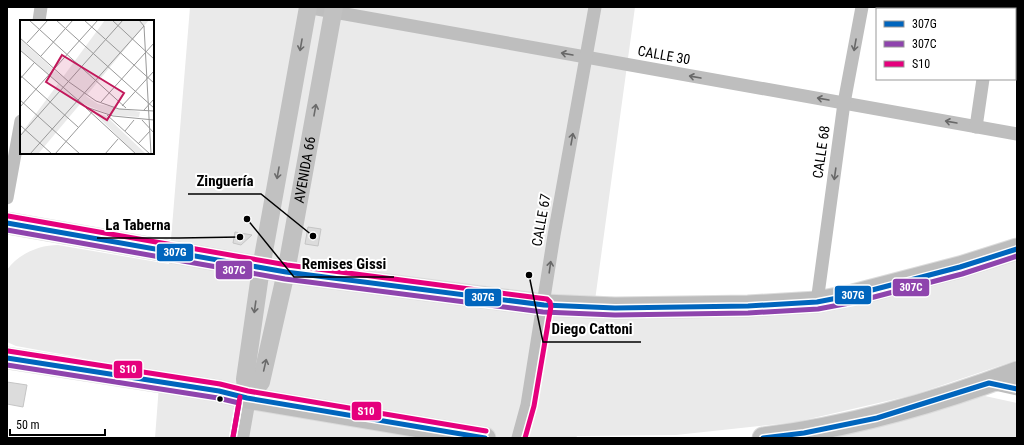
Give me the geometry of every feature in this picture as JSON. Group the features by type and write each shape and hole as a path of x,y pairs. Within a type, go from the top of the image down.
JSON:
{"highway":[{"path":"7,223 286,272 544,305 615,308 732,307 817,302 853,295 960,267 1017,249"},
{"path":"7,358 219,391 247,398 485,438"},
{"path":"763,438 788,436 877,418 989,383 1017,372"}],"main road":[{"name":"AVENIDA 66","path":"240,438 247,398 245,379 261,268 307,7"},
{"name":"AVENIDA 66","path":"247,398 261,382 286,272 334,9"}],"street":[{"path":"39,20 41,7"},
{"name":"CALLE 30","path":"307,7 334,9 586,57 1017,134"},
{"name":"CALLE 67","path":"518,438 527,405 554,235 595,7"},
{"name":"CALLE 68","path":"817,302 844,103 862,7"},
{"path":"976,127 983,80"},
{"path":"7,198 20,126"},
{"path":"989,383 1017,389"}],"shaded area":[{"path":"190,7 635,7 593,315 798,313 1017,257 1017,360 913,395 796,422 676,435 577,436 576,438 155,438 160,372 16,346 7,342 7,270 23,255 36,249 51,245 169,264"},
{"path":"985,396 1017,403 1017,438 819,438"}],"building":[{"path":"308,227 321,229 318,246 305,244"},
{"path":"235,232 252,235 241,245 233,243"},
{"path":"7,382 27,385 23,407 7,404"}],"transit line":[{"name":"S10","path":"8,216 287,265 547,299 551,306 534,406 525,438"},
{"name":"307G","path":"7,223 286,272 544,305 615,308 748,306 817,302 853,295 960,267 1017,249"},
{"name":"307C","path":"7,230 285,279 543,312 615,315 748,313 818,309 855,302 962,274 1017,256"},
{"name":"S10","path":"8,351 220,384 248,391 486,431"},
{"name":"307G","path":"7,358 219,391 247,398 485,438"},
{"name":"307C","path":"7,365 218,398 239,403 233,437"},
{"name":"307G","path":"763,438 804,433 877,418 989,383 1017,389"},
{"name":"S10","path":"233,437 240,397"}],"place":[{"name":"Remises Gissi","path":"247,219"},
{"name":"Zinguería","path":"313,236"},
{"name":"La Taberna","path":"240,237"},
{"name":"Diego Cattoni","path":"529,275"}]}
